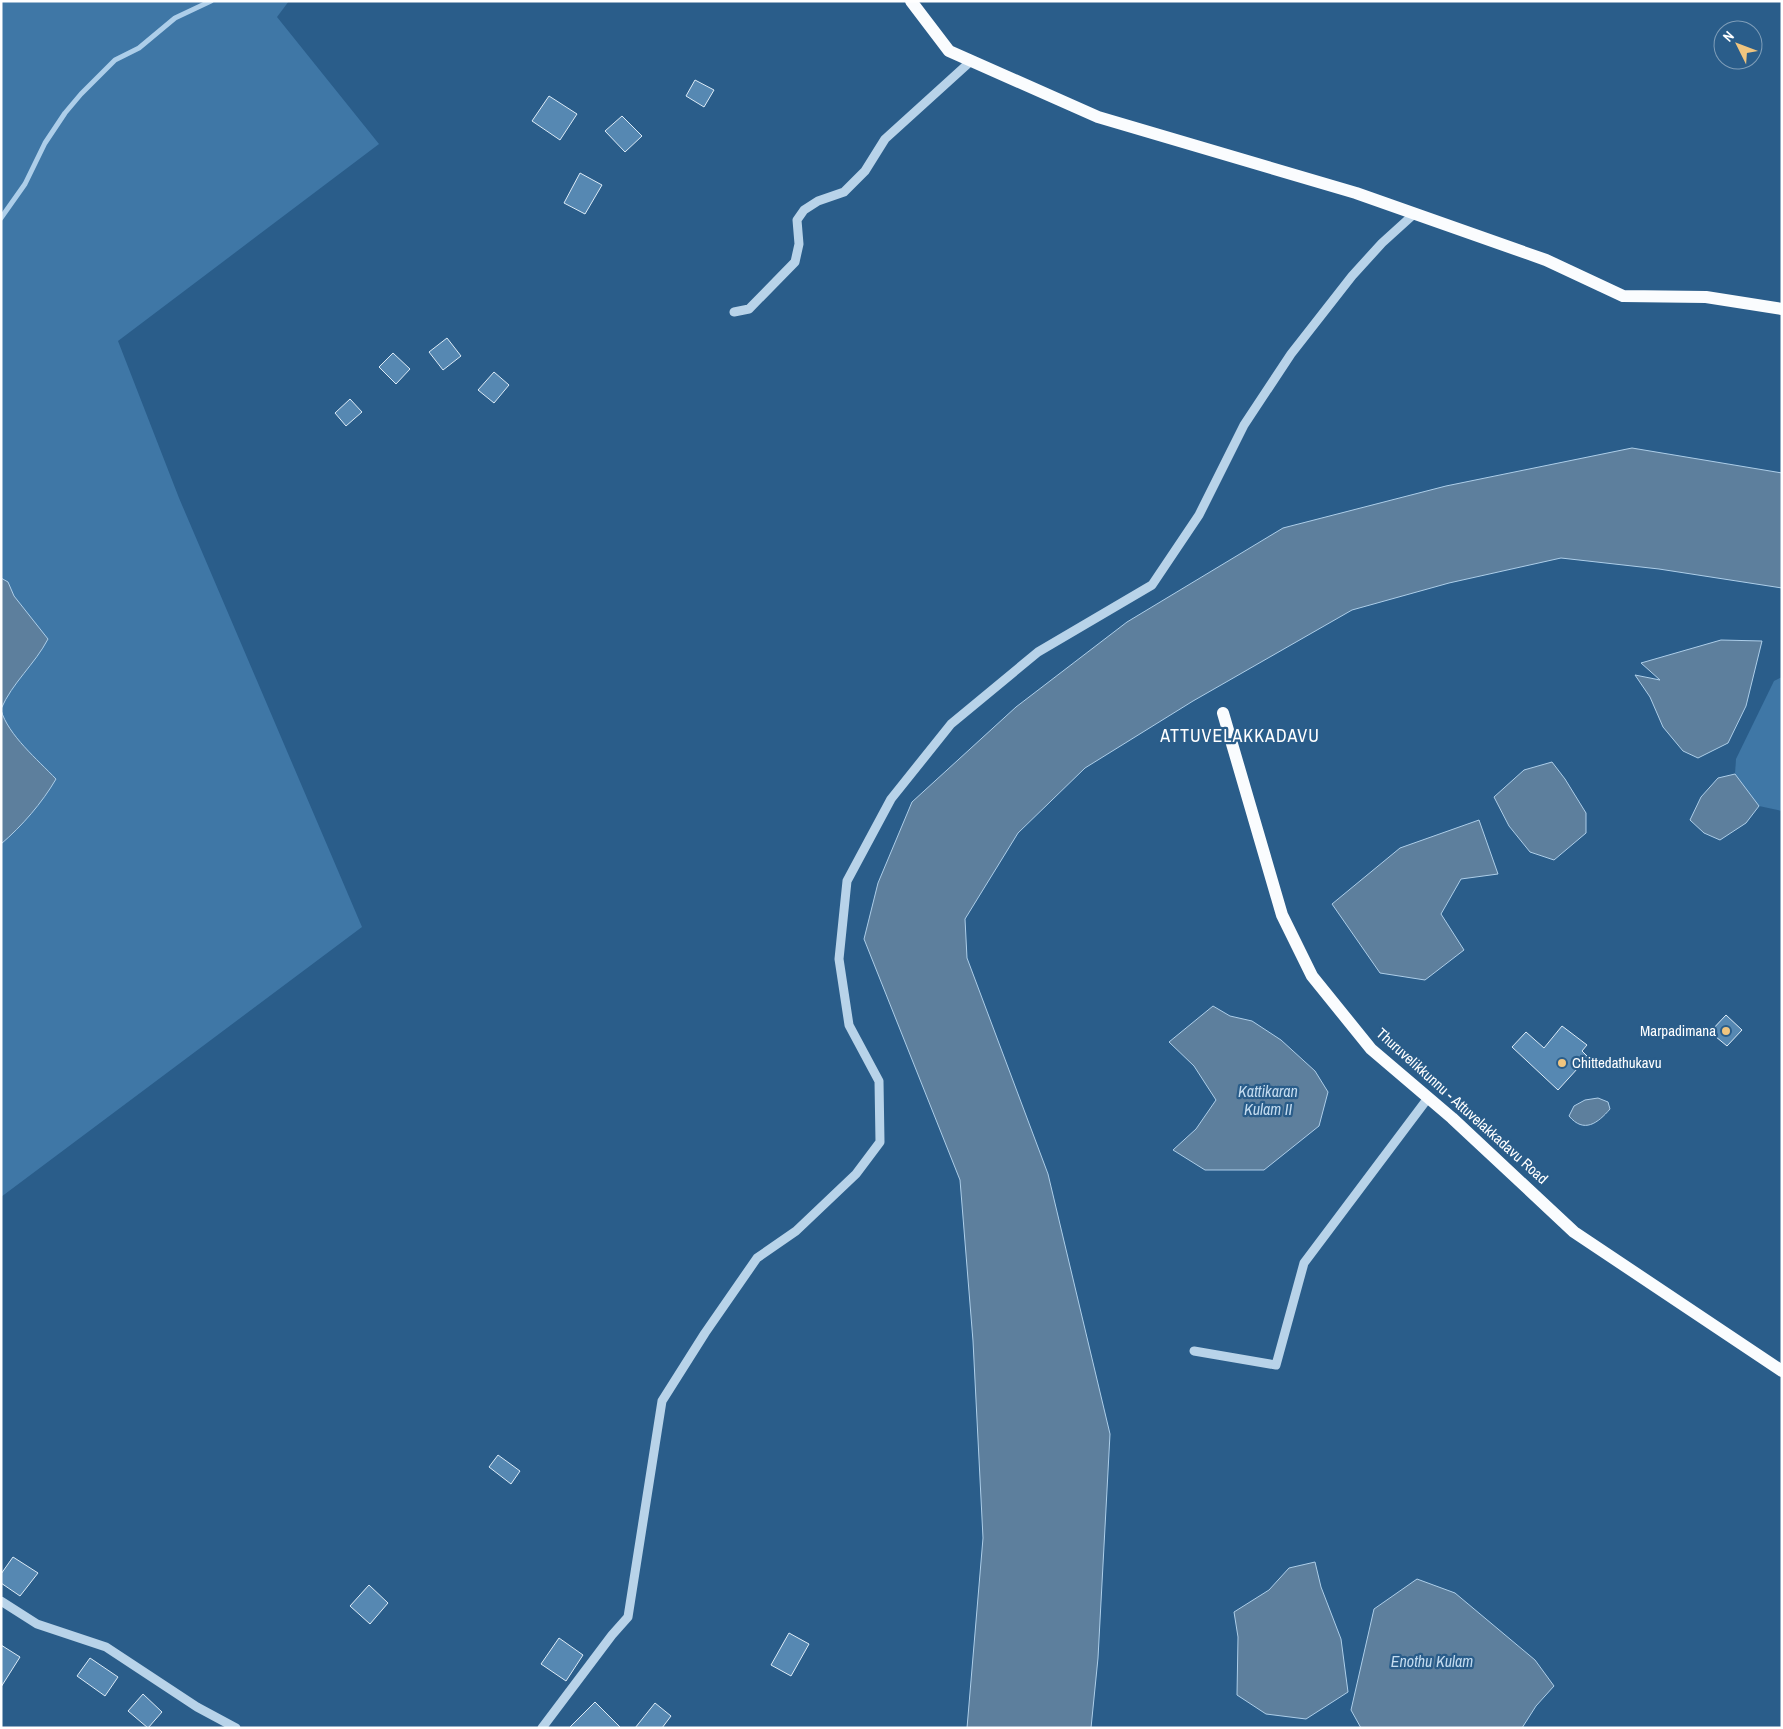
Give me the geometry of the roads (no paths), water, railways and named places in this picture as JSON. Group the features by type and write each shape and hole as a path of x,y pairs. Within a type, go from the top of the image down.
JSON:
{"main road":[{"path":"911,1 949,51 1098,118 1356,193 1546,260 1623,296 1706,297 1782,309"},
{"name":"Thuruvelikkunnu - Attuvelakkadavu Road","path":"1223,713 1282,915 1312,976 1372,1049 1574,1232 1782,1370"}],"street":[{"path":"734,312 749,309 795,262 799,244 797,220 804,210 818,201 844,192 865,171 885,139 971,61"},
{"path":"542,1728 612,1635 628,1617 662,1401 705,1333 757,1258 796,1231 856,1174 880,1142 879,1081 849,1025 839,959 846,881 891,799 951,724 1038,652 1152,585 1199,515 1244,425 1291,354 1352,276 1382,243 1414,214"},
{"path":"1194,1351 1276,1365 1304,1263 1428,1098"},
{"path":"1,1601 37,1624 106,1647 197,1707 236,1728"}],"water":[{"path":"1632,448 1782,473 1782,588 1659,569 1561,558 1449,583 1352,610 1193,701 1085,768 1018,833 965,919 967,958 1048,1174 1110,1434 1098,1658 1091,1728 967,1728 983,1538 973,1341 960,1180 864,939 878,883 912,802 1016,707 1127,622 1283,528 1446,486"},
{"path":"1,578 8,582 14,596 48,639 11,691 1,709"},
{"path":"1721,640 1762,641 1746,706 1728,743 1698,758 1683,751 1663,727 1650,697 1635,675 1660,680 1641,663"},
{"path":"1,710 10,729 17,738 56,779 31,814 1,844"},
{"path":"1552,762 1586,813 1586,833 1554,860 1530,852 1509,826 1494,797 1524,770"},
{"path":"1735,774 1759,806 1746,823 1720,840 1704,833 1690,820 1701,797 1718,778"},
{"path":"1479,820 1498,874 1461,879 1441,914 1464,950 1425,980 1380,973 1332,904 1400,848"},
{"name":"Kattikaran Kulam II","path":"1213,1006 1230,1016 1252,1021 1281,1040 1315,1071 1328,1092 1319,1126 1264,1170 1205,1170 1173,1150 1196,1129 1216,1100 1194,1066 1169,1042"},
{"path":"1598,1098 1608,1102 1610,1109 1601,1119 1585,1125 1580,1124 1569,1116 1574,1106 1585,1100"},
{"path":"1315,1562 1321,1587 1341,1639 1348,1692 1306,1719 1266,1714 1237,1695 1238,1637 1234,1612 1269,1590 1289,1568"},
{"name":"Enothu Kulam","path":"1417,1579 1455,1593 1535,1660 1554,1686 1536,1706 1522,1728 1361,1728 1351,1710 1374,1609"}],"waterway":[{"path":"1,218 25,184 45,143 65,113 81,94 115,60 139,48 175,18 211,1"}],"place":[{"name":"Marpadimana","path":"1726,1031"},
{"name":"Chittedathukavu","path":"1562,1063"}],"district":[{"name":"ATTUVELAKKADAVU","path":"1240,736"}]}
